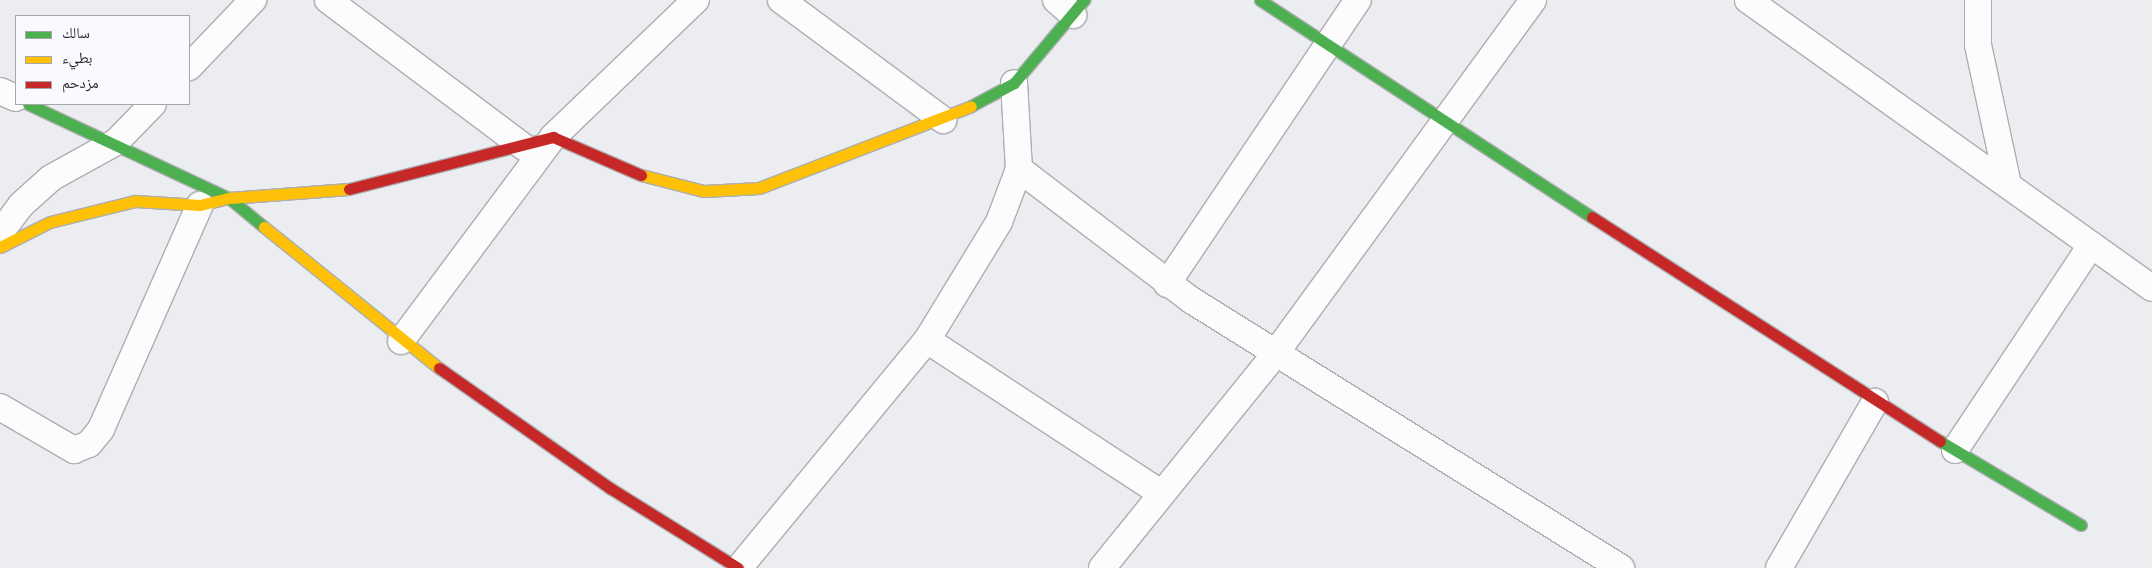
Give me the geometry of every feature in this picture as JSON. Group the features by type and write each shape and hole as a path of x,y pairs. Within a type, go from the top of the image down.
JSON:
{"street":[{"path":"190,66 253,0"},
{"path":"328,0 524,147"},
{"path":"401,341 553,137 696,0"},
{"path":"781,0 943,120"},
{"path":"1260,0 1875,402 2081,525"},
{"path":"1167,284 1358,0"},
{"path":"1102,568 1160,493 1275,354 1534,0"},
{"path":"1748,0 2152,288"},
{"path":"1978,0 1978,45 2008,185"},
{"path":"0,247 50,222 135,201 200,205 229,198 365,188 524,147 553,137 647,178 704,191 759,188 943,120 1014,83 1071,5"},
{"path":"30,105 116,142 229,198 401,341 610,488 739,568 927,340 999,222 1020,169 1014,83"},
{"path":"0,91 15,98"},
{"path":"0,233 21,205 51,178 116,142 152,105"},
{"path":"1020,169 1167,284 1275,354 1621,568"},
{"path":"0,407 74,450 89,444 101,429 200,205"},
{"path":"1955,450 2091,245"},
{"path":"927,340 1160,493"},
{"path":"1779,568 1875,402"}],"traffic: fast":[{"path":"971,106 1014,83 1084,0"},
{"path":"1260,0 1592,217"},
{"path":"30,105 229,198 264,227"},
{"path":"1940,441 2081,525"}],"traffic: slow":[{"path":"641,175 704,191 759,188 971,106"},
{"path":"0,247 50,222 135,201 200,205 229,198 349,189"},
{"path":"264,227 439,368"}],"traffic: jam":[{"path":"349,189 553,137 641,175"},
{"path":"1592,217 1940,441"},
{"path":"439,368 610,488 738,568"}]}
